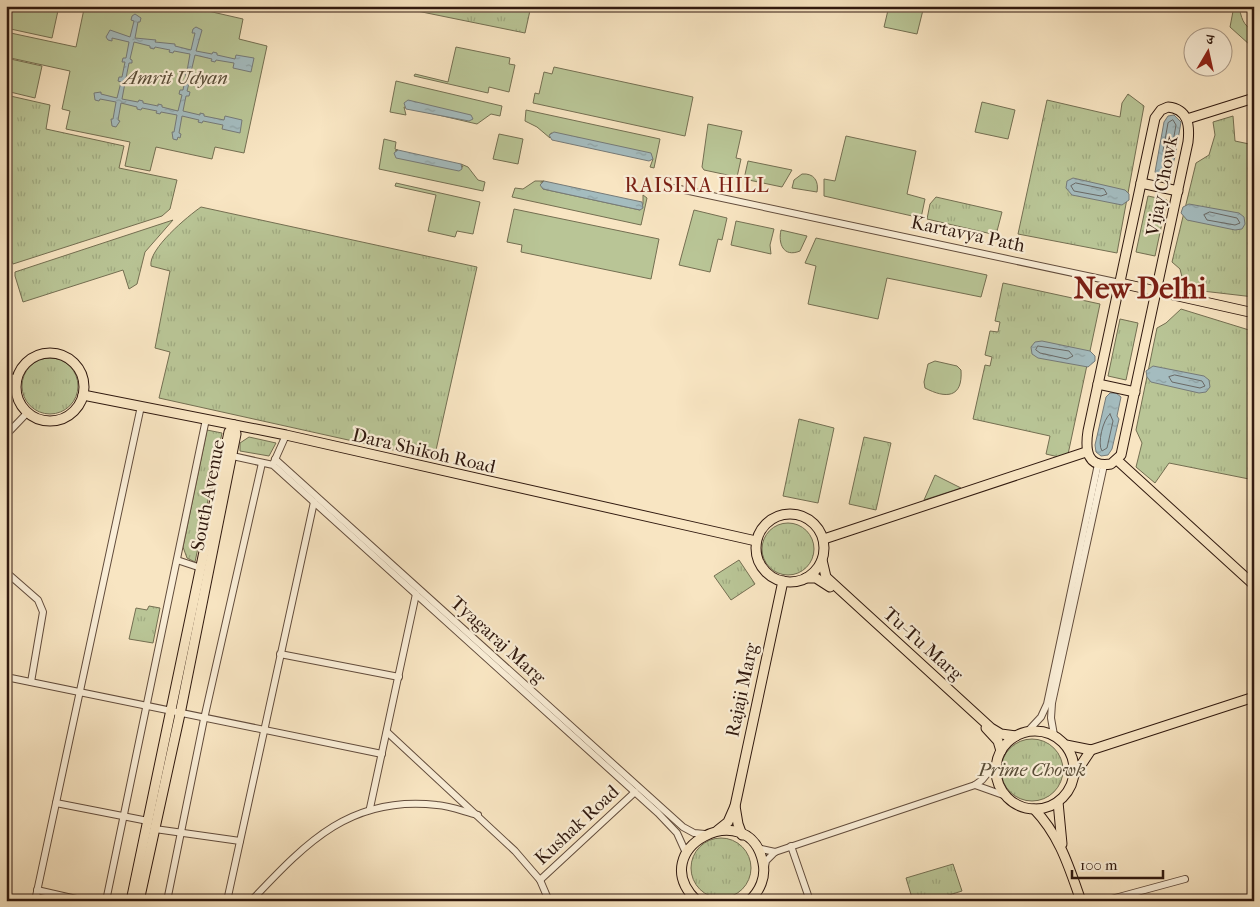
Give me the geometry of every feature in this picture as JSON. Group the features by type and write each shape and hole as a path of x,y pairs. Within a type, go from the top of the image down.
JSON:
{"main road":[{"path":"1187,119 1254,98"},
{"name":"Vijay Chowk","path":"1086,452 1088,431 1098,384 1158,114 1168,107 1178,108 1187,119 1190,130 1123,448 1117,460"},
{"path":"1142,183 1178,191"},
{"name":"Kartavya Path","path":"1120,283 1254,313"},
{"path":"54,353 69,358 79,369 84,382 83,395 75,410 60,420 42,421 27,413 17,398 16,380 22,367 32,357 54,353"},
{"path":"6,378 16,380"},
{"path":"1098,384 1135,392"},
{"name":"Dara Shikoh Road","path":"83,395 286,435 756,541"},
{"name":"South Avenue","path":"131,901 201,568 228,455 236,434 234,425"},
{"path":"824,539 1086,452 1092,461 1101,464 1117,460 1254,585"},
{"name":"South Avenue","path":"139,901 180,714 228,455"},
{"path":"789,513 807,517 817,524 824,539 822,560 818,568 806,578 795,582 783,581 769,575 759,563 756,541 764,525 780,515 789,513"},
{"name":"Tu-Tu Marg","path":"822,560 826,577 991,728 1001,734 1016,736"},
{"name":"Tu-Tu Marg","path":"806,578 816,578 829,586 992,734 1001,750"},
{"name":"Rajaji Marg","path":"718,830 728,822 735,806 783,581"},
{"path":"1066,745 1091,750 1254,697"},
{"path":"1075,774 1074,764 1066,745 1054,735 1041,731 1027,732 1016,736 1001,750 997,762 996,776 1006,796 1024,808 1047,808 1058,802 1070,790 1075,774 1091,750"},
{"path":"1058,802 1063,849"},
{"name":"Rajaji Marg","path":"735,806 742,835"},
{"path":"1034,809 1048,824 1063,849 1081,901"},
{"path":"697,901 684,881 683,865 686,853 705,834 718,830 732,831 742,835 757,848 764,870 761,885 749,901"}],"street":[{"name":"Kartavya Path","path":"675,188 1120,283"},
{"path":"35,901 141,406"},
{"path":"6,435 27,413"},
{"path":"106,901 206,419"},
{"path":"274,462 286,435"},
{"name":"Tyagaraj Marg","path":"228,455 262,462 274,462 683,827 694,833 705,834"},
{"path":"167,901 204,719 262,462"},
{"name":"Tyagaraj Marg","path":"274,462 314,502 635,792 677,833 686,853"},
{"path":"1027,732 1041,717 1047,704 1101,464"},
{"path":"1054,735 1051,718 1052,704 1101,464"},
{"path":"227,901 262,731 314,502"},
{"path":"177,560 201,568"},
{"path":"6,572 38,600 43,612 31,682"},
{"path":"370,808 416,594"},
{"path":"280,654 399,677"},
{"path":"6,677 262,731 382,754"},
{"path":"387,732 516,851 540,880 549,901"},
{"path":"764,870 766,861 775,852 975,784 997,762"},
{"path":"975,784 1006,796"},
{"name":"Kushak Road","path":"540,880 635,792"},
{"path":"56,803 148,821"},
{"path":"251,901 288,862 315,839 344,819 370,808 407,803 438,805 478,815"},
{"path":"155,829 240,841"},
{"path":"791,846 810,901"},
{"path":"757,848 775,852"},
{"path":"1104,901 1185,879"},
{"path":"37,890 86,901"}],"green space":[{"path":"8,6 59,6 52,38 6,28"},
{"name":"Amrit Udyan","path":"71,6 186,6 243,19 239,39 267,46 244,153 215,147 212,159 156,147 150,171 125,166 130,142 66,129 70,111 62,109 70,71 6,57 6,32 76,47 84,9"},
{"path":"418,6 531,6 525,33 417,11"},
{"path":"889,6 924,6 917,34 884,27"},
{"path":"1234,6 1239,6 1245,24 1254,31 1254,44 1250,45 1230,27"},
{"path":"456,47 510,58 509,64 515,65 509,92 489,87 488,93 414,76 415,74 448,82"},
{"path":"6,58 42,66 35,98 6,91"},
{"path":"554,67 693,97 685,136 533,103 535,93 539,94 544,72 552,74"},
{"path":"396,81 502,106 500,116 491,114 477,124 404,107 406,115 390,112"},
{"path":"1128,94 1144,106 1117,253 1018,234 1047,100 1120,117 1122,103"},
{"path":"6,95 50,105 46,129 124,146 119,168 177,180 170,209 162,216 13,264 6,248"},
{"path":"982,102 1015,110 1008,139 975,132"},
{"path":"526,110 660,139 654,168 650,167 653,159 551,133 550,138 537,127 525,121"},
{"path":"1233,116 1235,141 1254,145 1254,297 1185,289 1180,269 1172,262 1196,163 1209,155 1215,135 1213,122"},
{"path":"708,124 742,131 736,158 741,159 737,177 704,170 702,167"},
{"path":"499,134 523,139 518,164 493,159"},
{"path":"846,136 916,151 907,194 925,199 921,218 824,196 824,179 835,181"},
{"path":"384,139 396,142 395,149 398,150 395,151 468,167 478,180 485,182 483,191 379,169"},
{"path":"748,161 792,170 782,187 744,179"},
{"path":"802,174 815,178 817,192 792,188 794,180"},
{"path":"535,181 544,181 541,182 543,189 640,210 643,204 643,195 647,198 641,225 512,197 515,188 523,189"},
{"path":"396,183 480,202 473,234 457,231 455,237 428,231 436,195 395,186"},
{"path":"1148,196 1167,200 1155,256 1136,252"},
{"path":"936,197 1002,212 996,235 927,219 930,204"},
{"path":"201,207 477,267 434,459 159,398 170,352 155,348 170,271 151,266 152,259 170,233"},
{"path":"514,209 659,239 651,279 521,252 522,245 507,242"},
{"path":"694,210 727,218 722,240 718,239 710,272 679,265"},
{"path":"173,220 145,252 137,284 129,289 123,270 23,302 15,272"},
{"path":"736,221 774,229 770,245 771,254 731,245"},
{"path":"781,230 807,236 800,251 789,253 783,248 780,240"},
{"path":"816,238 987,275 981,297 887,278 878,319 808,304 816,266 805,263"},
{"path":"1003,283 1100,304 1067,459 1046,454 1050,436 973,419 985,365 990,366 992,357 985,355 990,331 998,332 1000,322 995,321"},
{"path":"1181,309 1249,330 1248,334 1253,336 1254,334 1254,480 1169,463 1155,483 1136,467 1142,443 1136,430 1157,328 1166,323"},
{"path":"1120,319 1138,323 1126,380 1108,376"},
{"path":"45,358 55,358 70,366 76,375 78,386 76,397 70,406 55,414 45,414 34,409 27,402 22,391 22,381 27,370 34,363"},
{"path":"935,361 957,366 961,370 959,386 952,394 940,394 925,388 924,382 928,364"},
{"path":"799,419 834,428 818,503 783,496"},
{"path":"207,430 222,433 195,562 187,558 183,547"},
{"path":"249,437 276,443 269,456 240,451 240,443"},
{"path":"864,437 891,443 876,510 849,504"},
{"path":"935,475 961,488 924,500"},
{"path":"788,523 798,525 806,531 812,539 814,549 812,559 806,567 798,573 788,575 778,573 770,567 764,559 762,549 764,539 770,531 778,525"},
{"path":"739,560 755,584 731,600 714,576"},
{"path":"149,606 160,608 153,643 129,639 136,608 147,610"},
{"name":"Prime Chowk","path":"1026,739 1038,739 1054,748 1061,758 1063,770 1061,782 1054,792 1038,801 1026,801 1015,796 1006,787 1001,776 1001,764 1006,753 1015,744"},
{"path":"715,838 727,838 738,843 746,851 751,862 749,880 738,893 727,898 715,898 704,893 696,885 691,874 691,862 696,851 704,843"},
{"path":"953,864 962,891 930,901 913,901 906,878"}],"water":[{"path":"135,14 141,18 140,22 138,22 135,38 175,44 175,46 191,50 195,33 192,33 196,27 202,30 196,51 212,54 213,52 217,53 217,55 235,59 236,55 254,58 251,72 233,68 234,63 216,60 215,62 211,61 212,59 195,55 191,72 194,72 187,91 190,92 189,96 186,96 183,111 200,115 200,113 204,114 204,116 224,120 225,116 242,120 240,133 222,129 223,125 203,121 202,123 198,122 199,120 182,116 180,138 178,137 177,140 173,139 172,132 174,132 177,115 161,112 160,114 156,113 157,111 142,108 141,110 137,109 137,107 121,103 118,120 120,121 116,127 112,126 111,119 113,119 116,102 95,100 94,93 101,92 101,94 117,98 121,82 118,81 119,77 122,77 125,62 122,62 123,58 126,58 129,42 112,38 112,41 106,37 110,30 130,37 134,21 131,20","holes":["134,42 150,46 150,48 154,49 155,47 170,50 169,52 173,53 174,51 190,54 187,71 184,71 186,75 183,90 180,90 179,94 182,95 178,111 162,107 162,105 158,104 158,106 143,103 143,101 139,100 138,102 122,99 125,83 128,83 126,78 129,63 132,63 130,59"]},
{"path":"408,100 471,115 473,119 469,121 406,109 404,103"},
{"path":"1174,115 1181,122 1175,157 1169,176 1160,179 1155,172 1164,122 1168,116"},
{"path":"554,132 651,153 653,159 649,161 552,140 549,135"},
{"path":"398,150 461,164 462,169 459,171 396,158 394,153"},
{"path":"1073,178 1125,190 1129,194 1129,200 1122,205 1072,195 1066,188 1067,181"},
{"path":"544,181 642,202 643,208 640,210 543,189 540,185"},
{"path":"1189,204 1239,213 1244,217 1245,224 1242,229 1235,230 1187,220 1181,213 1183,207"},
{"path":"1042,341 1090,351 1095,356 1095,361 1088,367 1038,358 1032,354 1031,347 1035,342"},
{"path":"1153,366 1204,376 1209,380 1210,387 1206,392 1199,393 1151,382 1147,377 1146,371"},
{"path":"1110,393 1116,393 1121,397 1117,416 1119,419 1112,449 1108,455 1101,456 1096,452 1095,445 1106,397"}],"district":[{"name":"RAISINA HILL","path":"697,185"},
{"name":"New Delhi","path":"1140,289"}]}
